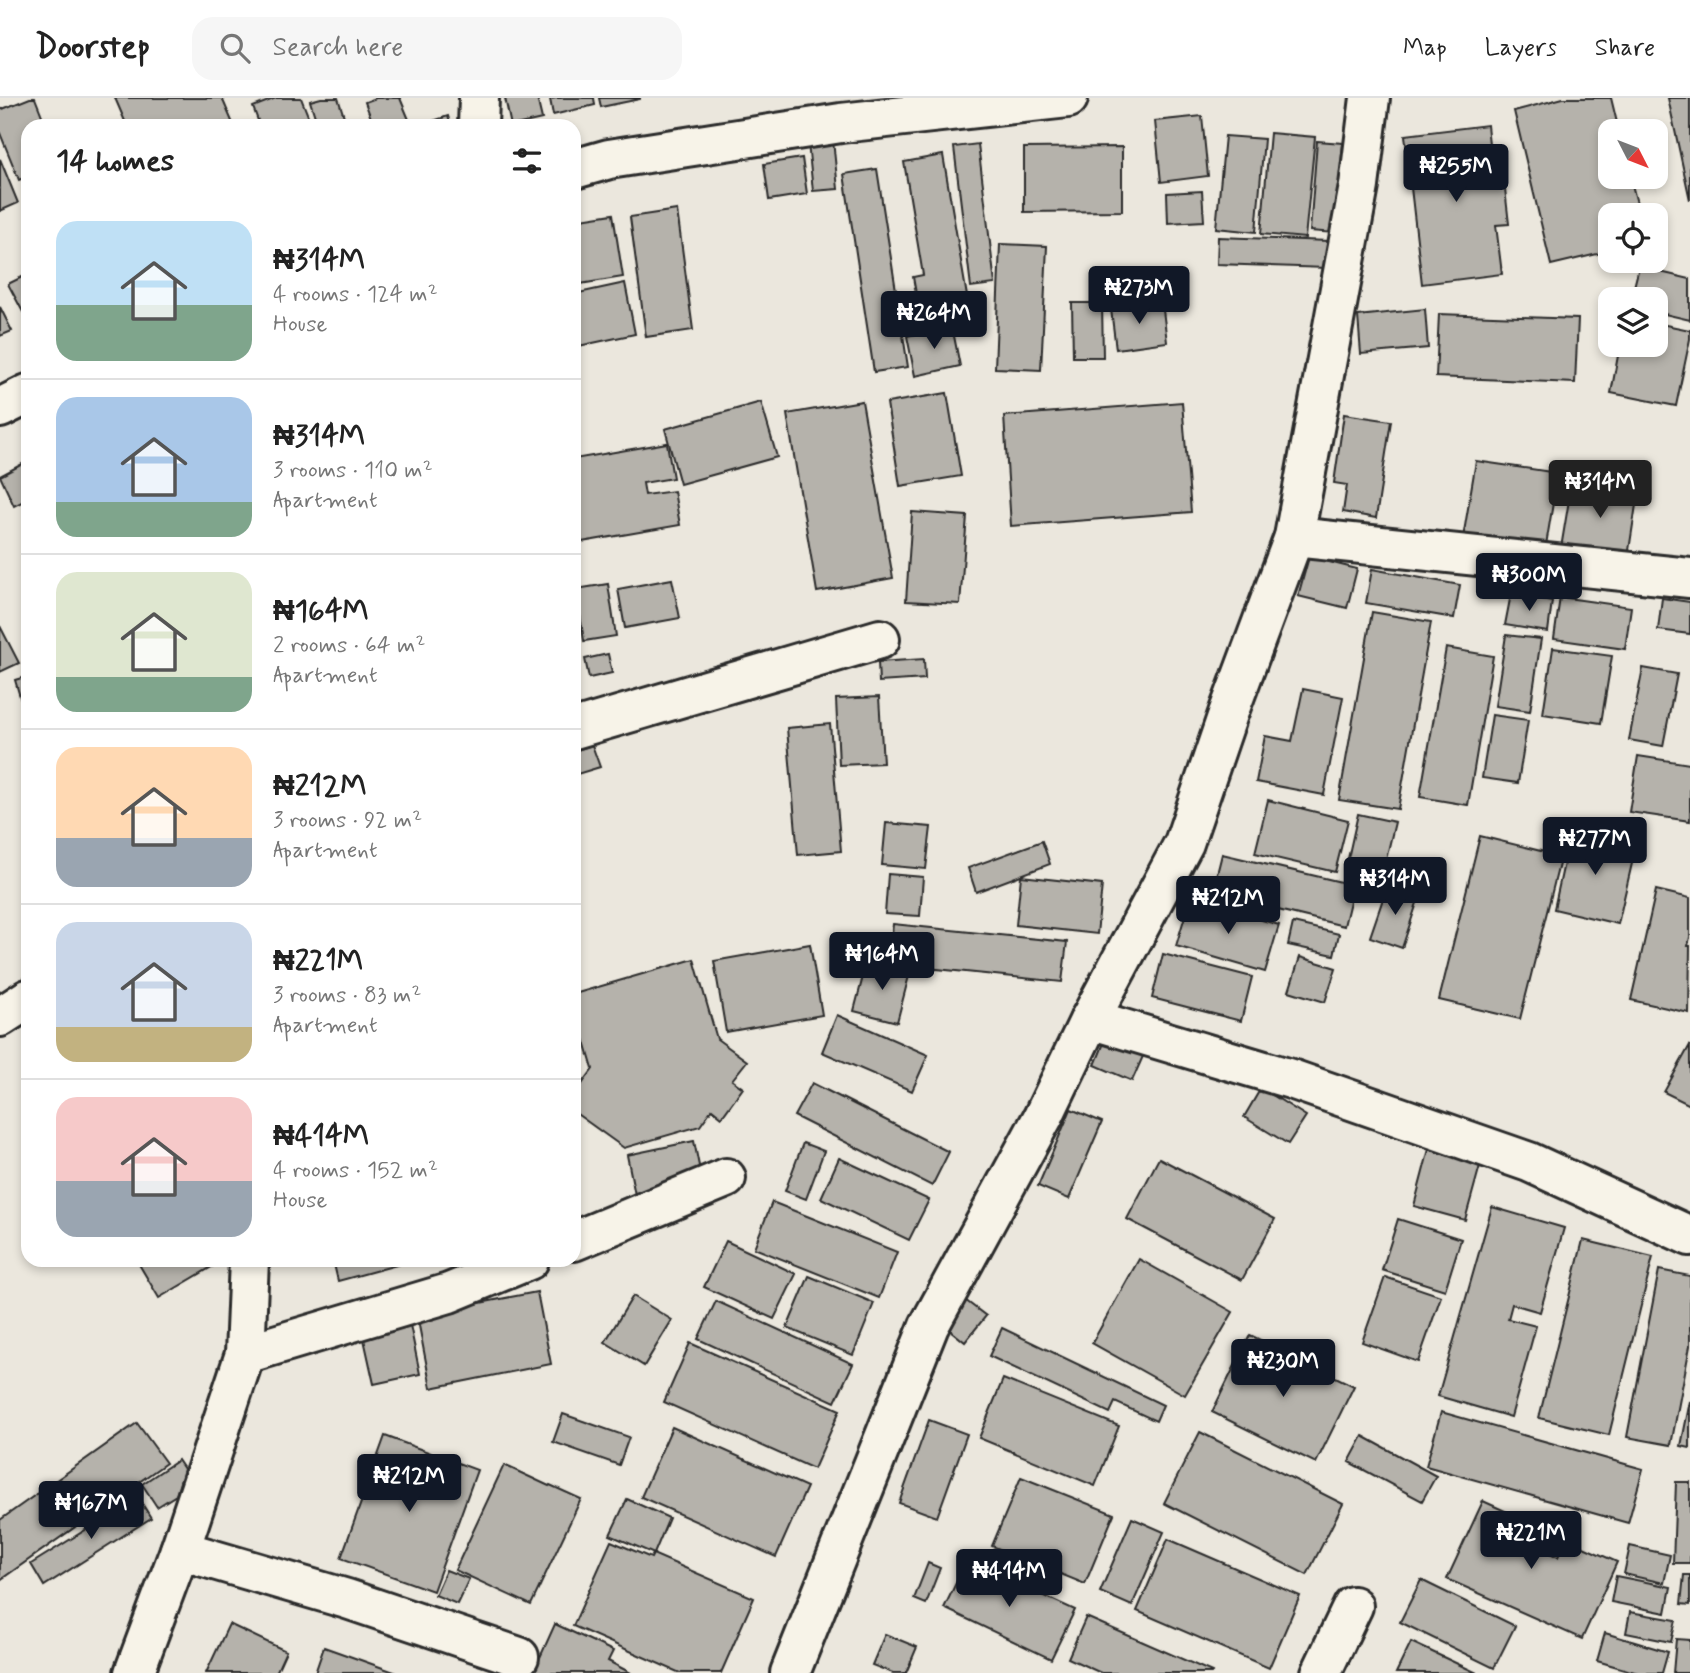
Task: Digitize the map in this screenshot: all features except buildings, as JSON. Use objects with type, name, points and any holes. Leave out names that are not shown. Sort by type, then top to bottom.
[{"type":"street","points":[[478,119],[479,98]]},
{"type":"street","points":[[581,167],[841,110],[1068,98]]},
{"type":"street","points":[[799,1670],[929,1326],[1043,1117],[1090,1019],[1184,843],[1228,714],[1294,537],[1359,186],[1370,98]]},
{"type":"street","points":[[0,408],[21,398]]},
{"type":"street","points":[[1294,537],[1690,578]]},
{"type":"street","points":[[581,727],[880,639]]},
{"type":"street","points":[[0,1017],[21,1004]]},
{"type":"street","points":[[1090,1019],[1291,1079],[1530,1162],[1690,1236]]},
{"type":"street","points":[[581,1238],[726,1178]]},
{"type":"street","points":[[134,1673],[180,1550],[245,1354],[249,1267]]},
{"type":"street","points":[[245,1354],[449,1293],[511,1267]]},
{"type":"street","points":[[180,1550],[347,1599],[519,1657]]},
{"type":"street","points":[[1321,1673],[1353,1606]]}]
